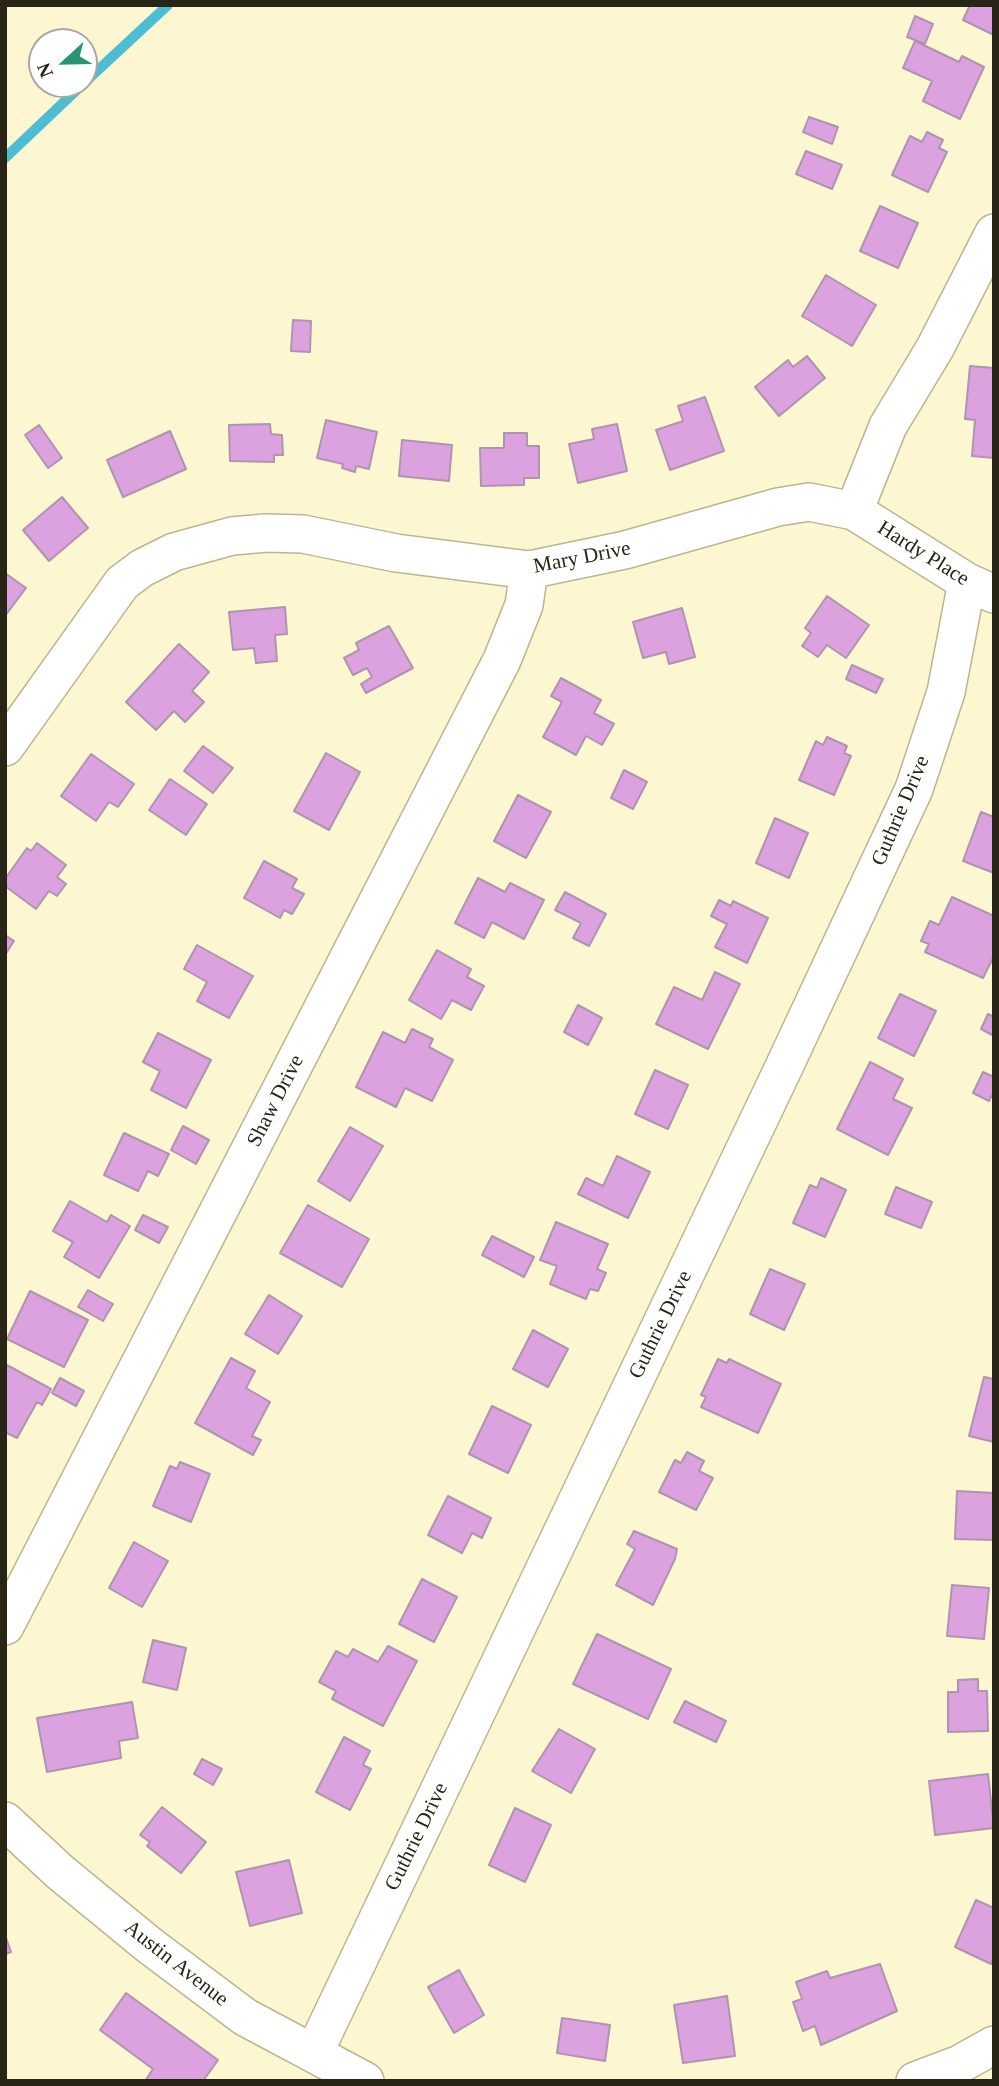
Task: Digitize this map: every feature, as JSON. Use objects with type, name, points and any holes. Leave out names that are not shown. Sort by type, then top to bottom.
[{"type":"street","points":[[854,511],[888,426],[935,348],[994,233]]},
{"type":"street","name":"Mary Drive","points":[[5,747],[122,583],[142,568],[174,552],[232,536],[303,534],[396,553],[529,570],[625,551],[778,507],[809,502],[854,511]]},
{"type":"street","name":"Hardy Place","points":[[854,511],[981,588]]},
{"type":"street","name":"Shaw Drive","points":[[5,1626],[502,660],[524,605],[529,570]]},
{"type":"street","name":"Guthrie Drive","points":[[314,2053],[914,789],[981,588]]},
{"type":"street","name":"Austin Avenue","points":[[5,1821],[149,1945],[245,2017],[365,2081]]},
{"type":"street","points":[[915,2081],[960,2064],[994,2045]]},
{"type":"building","points":[[970,5],[994,5],[994,35],[963,20]]},
{"type":"building","points":[[915,16],[933,24],[925,44],[907,37]]},
{"type":"building","points":[[915,41],[959,62],[962,56],[984,67],[960,119],[923,101],[932,81],[903,68]]},
{"type":"building","points":[[809,117],[838,127],[832,144],[803,132]]},
{"type":"building","points":[[927,132],[943,140],[939,148],[947,152],[928,192],[892,175],[910,136],[922,142]]},
{"type":"building","points":[[806,151],[842,165],[832,189],[796,174]]},
{"type":"building","points":[[880,206],[918,223],[898,268],[860,251]]},
{"type":"building","points":[[826,275],[876,305],[852,346],[802,316]]},
{"type":"building","points":[[293,320],[311,321],[310,352],[291,351]]},
{"type":"building","points":[[807,356],[825,378],[779,416],[755,387],[788,360],[793,367]]},
{"type":"building","points":[[970,366],[994,368],[994,458],[972,456],[975,420],[965,419]]},
{"type":"building","points":[[705,397],[724,451],[670,470],[656,430],[683,421],[678,406]]},
{"type":"building","points":[[326,420],[377,432],[369,469],[356,466],[355,472],[342,468],[343,464],[317,458]]},
{"type":"building","points":[[270,424],[271,434],[282,435],[283,455],[274,455],[274,462],[230,461],[229,425]]},
{"type":"building","points":[[617,424],[627,471],[578,483],[569,444],[594,439],[592,429]]},
{"type":"building","points":[[39,425],[62,458],[48,468],[25,435]]},
{"type":"building","points":[[170,431],[186,469],[123,497],[107,460]]},
{"type":"building","points":[[504,433],[527,433],[527,446],[539,446],[539,478],[524,478],[524,485],[481,486],[480,448],[504,448]]},
{"type":"building","points":[[402,440],[452,445],[449,481],[399,476]]},
{"type":"building","points":[[62,497],[88,528],[49,561],[23,530]]},
{"type":"building","points":[[5,573],[26,588],[5,616]]},
{"type":"building","points":[[827,596],[869,625],[846,658],[827,645],[818,657],[802,646],[811,633],[805,628]]},
{"type":"building","points":[[285,607],[287,634],[275,635],[277,661],[256,663],[254,648],[233,650],[229,612]]},
{"type":"building","points":[[682,608],[695,657],[669,664],[666,652],[643,658],[633,622]]},
{"type":"building","points":[[389,626],[413,668],[366,693],[361,684],[372,677],[367,668],[353,675],[344,658],[359,650],[356,643]]},
{"type":"building","points":[[179,644],[209,672],[192,691],[204,702],[185,722],[174,711],[156,730],[126,702]]},
{"type":"building","points":[[852,665],[883,679],[876,693],[846,679]]},
{"type":"building","points":[[561,678],[601,700],[594,713],[614,724],[602,745],[586,736],[576,755],[543,737],[562,702],[551,696]]},
{"type":"building","points":[[827,737],[847,746],[844,753],[851,756],[834,795],[799,780],[816,741],[823,745]]},
{"type":"building","points":[[203,746],[233,768],[213,793],[184,771]]},
{"type":"building","points":[[326,753],[360,772],[329,830],[294,811]]},
{"type":"building","points":[[91,754],[134,784],[118,807],[109,802],[96,821],[61,796]]},
{"type":"building","points":[[624,770],[647,782],[633,809],[611,798]]},
{"type":"building","points":[[170,779],[207,804],[186,835],[149,810]]},
{"type":"building","points":[[518,795],[551,812],[526,858],[494,841]]},
{"type":"building","points":[[981,812],[994,817],[994,873],[963,861]]},
{"type":"building","points":[[775,818],[808,833],[789,878],[756,863]]},
{"type":"building","points":[[37,843],[66,865],[57,877],[66,884],[57,896],[49,891],[36,909],[5,886],[5,879],[27,848],[31,851]]},
{"type":"building","points":[[264,861],[297,879],[292,888],[304,894],[292,914],[284,910],[280,918],[244,898]]},
{"type":"building","points":[[478,878],[505,892],[510,883],[544,900],[524,939],[492,922],[484,938],[455,923]]},
{"type":"building","points":[[565,892],[606,914],[589,946],[573,938],[581,923],[555,910]]},
{"type":"building","points":[[952,897],[994,916],[994,956],[983,978],[925,952],[929,944],[921,941],[930,921],[939,925]]},
{"type":"building","points":[[719,900],[731,906],[733,901],[768,918],[747,963],[715,947],[727,924],[711,916]]},
{"type":"building","points":[[5,935],[14,941],[5,955]]},
{"type":"building","points":[[197,945],[253,976],[229,1018],[197,1001],[207,982],[184,969]]},
{"type":"building","points":[[437,950],[471,969],[467,977],[484,986],[471,1010],[452,1000],[441,1019],[409,1000]]},
{"type":"building","points":[[715,972],[740,984],[708,1049],[656,1024],[674,987],[702,1000]]},
{"type":"building","points":[[900,994],[936,1011],[914,1056],[878,1038]]},
{"type":"building","points":[[578,1005],[602,1018],[588,1045],[564,1032]]},
{"type":"building","points":[[988,1014],[994,1017],[994,1036],[981,1029]]},
{"type":"building","points":[[412,1029],[433,1039],[429,1047],[453,1060],[432,1101],[405,1088],[396,1107],[356,1087],[383,1032],[405,1043]]},
{"type":"building","points":[[158,1033],[211,1060],[186,1108],[151,1090],[160,1071],[143,1062]]},
{"type":"building","points":[[870,1062],[903,1079],[893,1099],[912,1108],[888,1155],[837,1129]]},
{"type":"building","points":[[655,1070],[688,1085],[668,1129],[635,1114]]},
{"type":"building","points":[[983,1072],[994,1077],[994,1091],[989,1101],[973,1093]]},
{"type":"building","points":[[183,1126],[209,1140],[196,1164],[171,1150]]},
{"type":"building","points":[[350,1127],[383,1146],[350,1201],[318,1181]]},
{"type":"building","points":[[124,1133],[169,1154],[158,1176],[148,1171],[138,1191],[104,1175]]},
{"type":"building","points":[[617,1156],[650,1172],[628,1218],[578,1194],[586,1178],[603,1186]]},
{"type":"building","points":[[821,1178],[846,1190],[825,1237],[793,1223],[810,1185],[817,1188]]},
{"type":"building","points":[[896,1187],[932,1202],[921,1228],[885,1214]]},
{"type":"building","points":[[70,1201],[107,1222],[111,1215],[130,1226],[99,1278],[64,1257],[73,1242],[53,1231]]},
{"type":"building","points":[[308,1205],[369,1239],[342,1287],[280,1253]]},
{"type":"building","points":[[143,1215],[168,1227],[159,1243],[135,1230]]},
{"type":"building","points":[[556,1222],[608,1244],[597,1269],[606,1273],[598,1291],[590,1289],[586,1299],[550,1284],[557,1266],[540,1260]]},
{"type":"building","points":[[492,1236],[534,1257],[524,1277],[482,1255]]},
{"type":"building","points":[[770,1269],[805,1284],[784,1330],[750,1314]]},
{"type":"building","points":[[88,1290],[113,1304],[103,1321],[78,1307]]},
{"type":"building","points":[[30,1291],[88,1320],[64,1367],[7,1339]]},
{"type":"building","points":[[269,1295],[302,1316],[278,1354],[245,1334]]},
{"type":"building","points":[[533,1330],[568,1349],[548,1387],[513,1369]]},
{"type":"building","points":[[231,1358],[255,1371],[246,1388],[270,1402],[252,1436],[261,1440],[253,1455],[195,1423]]},
{"type":"building","points":[[718,1359],[727,1363],[729,1359],[781,1384],[758,1433],[701,1407],[706,1397],[701,1395]]},
{"type":"building","points":[[5,1364],[51,1389],[42,1405],[37,1402],[17,1438],[5,1432]]},
{"type":"building","points":[[984,1377],[994,1379],[994,1442],[969,1436]]},
{"type":"building","points":[[60,1378],[84,1391],[76,1406],[52,1393]]},
{"type":"building","points":[[492,1406],[531,1425],[508,1473],[469,1454]]},
{"type":"building","points":[[687,1452],[704,1461],[699,1471],[713,1478],[696,1510],[659,1492],[675,1460],[681,1463]]},
{"type":"building","points":[[180,1462],[210,1474],[191,1522],[153,1506],[170,1466],[177,1469]]},
{"type":"building","points":[[957,1491],[994,1493],[994,1540],[955,1539]]},
{"type":"building","points":[[448,1496],[491,1518],[482,1538],[472,1533],[462,1553],[428,1535]]},
{"type":"building","points":[[634,1531],[677,1549],[675,1559],[653,1605],[616,1585],[635,1549],[627,1544]]},
{"type":"building","points":[[134,1542],[168,1561],[142,1607],[109,1588]]},
{"type":"building","points":[[422,1579],[457,1597],[434,1642],[399,1624]]},
{"type":"building","points":[[952,1585],[989,1588],[984,1639],[947,1636]]},
{"type":"building","points":[[597,1634],[671,1669],[648,1719],[573,1684]]},
{"type":"building","points":[[153,1640],[186,1648],[177,1690],[143,1682]]},
{"type":"building","points":[[388,1646],[417,1661],[383,1726],[332,1699],[336,1691],[319,1682],[336,1651],[348,1657],[353,1649],[378,1662]]},
{"type":"building","points":[[978,1679],[978,1691],[987,1691],[988,1731],[948,1732],[948,1692],[958,1692],[958,1680]]},
{"type":"building","points":[[685,1701],[726,1721],[716,1742],[674,1722]]},
{"type":"building","points":[[132,1702],[138,1738],[119,1741],[121,1758],[47,1772],[37,1718]]},
{"type":"building","points":[[559,1729],[595,1749],[571,1793],[532,1771]]},
{"type":"building","points":[[344,1737],[370,1751],[363,1765],[371,1769],[350,1810],[316,1792]]},
{"type":"building","points":[[202,1759],[222,1769],[213,1785],[194,1774]]},
{"type":"building","points":[[988,1774],[994,1828],[935,1835],[929,1781]]},
{"type":"building","points":[[162,1807],[206,1842],[181,1873],[147,1846],[150,1842],[140,1835]]},
{"type":"building","points":[[515,1808],[551,1825],[525,1882],[489,1865]]},
{"type":"building","points":[[289,1860],[302,1913],[250,1926],[236,1872]]},
{"type":"building","points":[[976,1900],[994,1908],[994,1958],[991,1964],[955,1947]]},
{"type":"building","points":[[5,1935],[11,1952],[5,1954]]},
{"type":"building","points":[[880,1964],[897,2011],[821,2045],[815,2026],[803,2031],[793,2002],[802,1999],[796,1982],[827,1971],[830,1978]]},
{"type":"building","points":[[459,1970],[484,2015],[454,2033],[428,1987]]},
{"type":"building","points":[[126,1993],[218,2060],[203,2081],[145,2081],[153,2069],[100,2030]]},
{"type":"building","points":[[727,1996],[735,2056],[683,2063],[674,2005]]},
{"type":"building","points":[[562,2018],[610,2025],[605,2061],[557,2053]]},
{"type":"waterway","points":[[98,70],[168,5]]},
{"type":"waterway","points":[[5,158],[68,98]]}]
